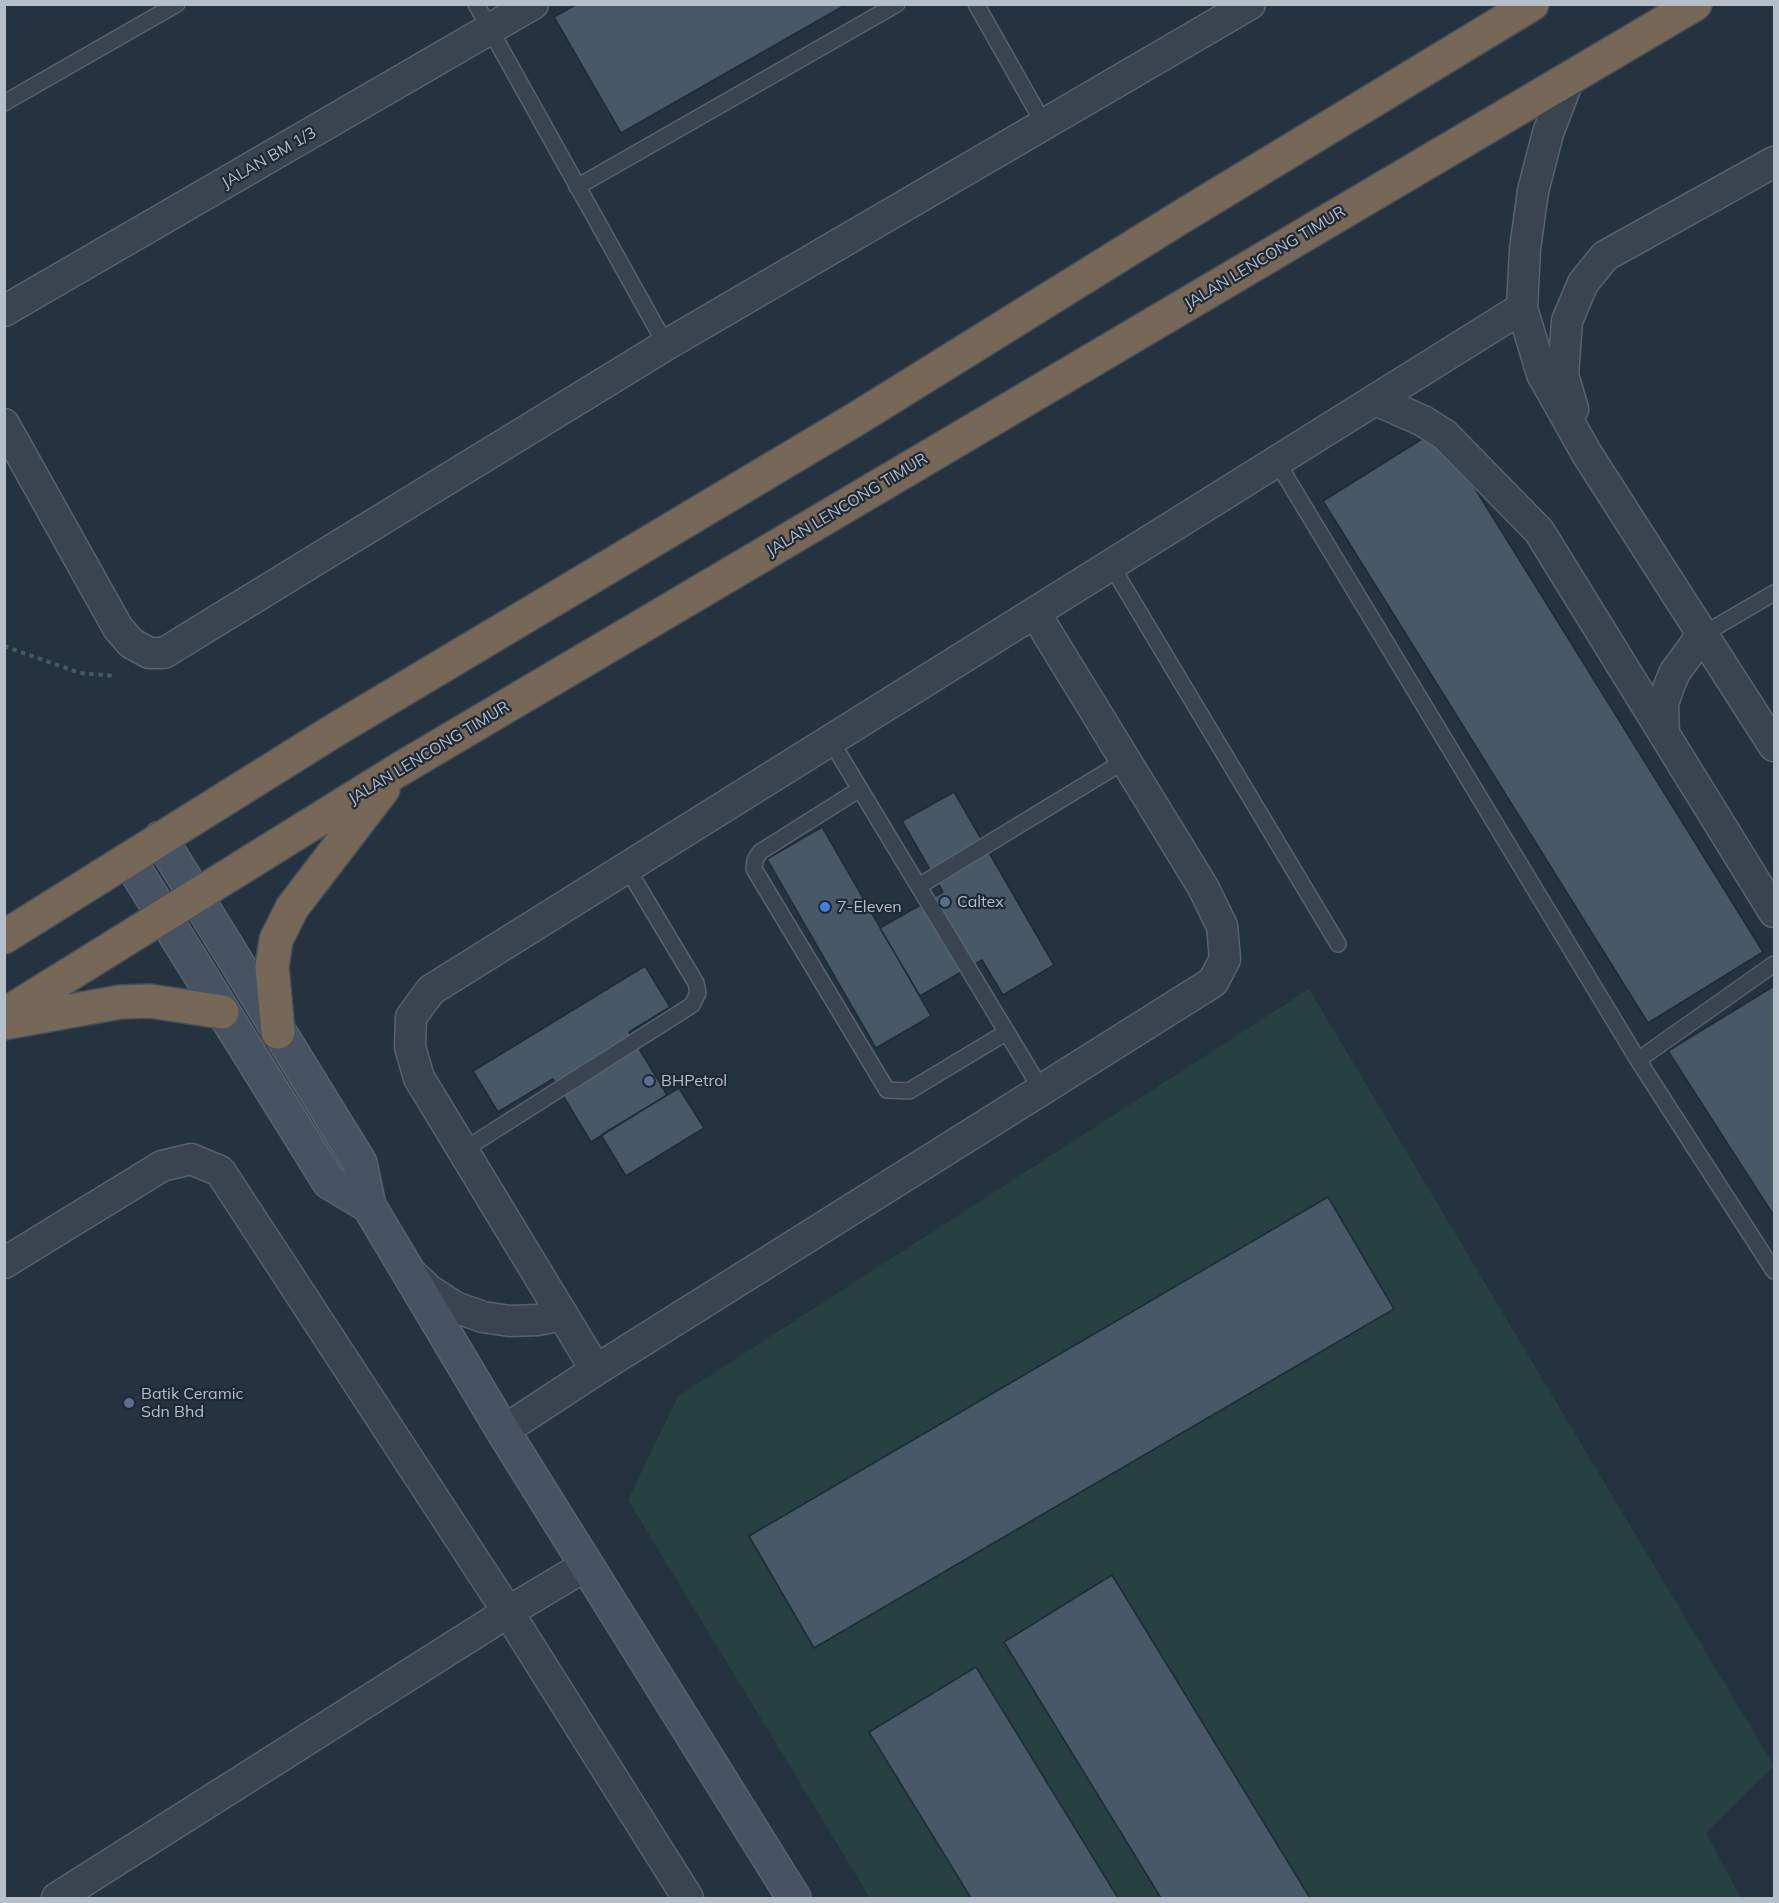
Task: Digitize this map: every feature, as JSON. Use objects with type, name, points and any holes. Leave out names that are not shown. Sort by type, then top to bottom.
[{"type":"highway","points":[[4,937],[355,718],[856,419],[1181,217],[1532,4]]},
{"type":"highway","name":"JALAN LENCONG TIMUR","points":[[4,1015],[400,769],[1695,4]]},
{"type":"highway","points":[[278,1032],[272,967],[276,939],[292,908],[316,873],[400,769]]},
{"type":"highway","points":[[4,1023],[120,1002],[150,1000],[222,1012]]},
{"type":"street","name":"JALAN BM 1/3","points":[[4,311],[483,17],[533,4]]},
{"type":"street","points":[[4,424],[118,628],[131,643],[149,653],[164,653],[666,345],[1250,4]]},
{"type":"street","points":[[1569,78],[1548,133],[1533,190],[1525,249],[1522,308],[1542,374],[1587,453],[1774,746]]},
{"type":"street","points":[[1587,453],[1563,375],[1567,321],[1583,283],[1605,256],[1774,162]]},
{"type":"street","points":[[596,1370],[419,1078],[410,1047],[411,1017],[431,990],[1522,308]]},
{"type":"street","points":[[1376,400],[1424,421],[1445,435],[1539,531],[1774,912]]},
{"type":"street","points":[[503,1431],[596,1370],[1213,982],[1225,959],[1222,926],[1203,887],[1035,613]]},
{"type":"street","points":[[1664,734],[1663,704],[1669,686],[1675,672],[1702,635]]},
{"type":"street","points":[[160,838],[360,1163],[369,1206],[406,1269],[585,1566],[794,1899]]},
{"type":"street","points":[[129,860],[329,1182],[369,1206]]},
{"type":"street","points":[[4,1263],[162,1166],[191,1159],[220,1171],[508,1611],[688,1899]]},
{"type":"street","points":[[406,1269],[429,1290],[455,1306],[483,1317],[510,1321],[537,1320],[563,1315]]},
{"type":"street","points":[[57,1899],[508,1611],[585,1566]]},
{"type":"lane","points":[[4,103],[177,4]]},
{"type":"lane","points":[[578,188],[897,4]]},
{"type":"lane","points":[[976,4],[1044,124]]},
{"type":"lane","points":[[483,17],[666,345]]},
{"type":"lane","points":[[1276,462],[1638,1060],[1774,1271]]},
{"type":"lane","points":[[1111,565],[1338,944]]},
{"type":"lane","points":[[1702,635],[1774,593]]},
{"type":"lane","points":[[831,741],[1041,1089]]},
{"type":"lane","points":[[919,886],[1126,760]]},
{"type":"lane","points":[[860,789],[760,852],[755,860],[754,869],[887,1090],[909,1091],[1007,1032]]},
{"type":"lane","points":[[462,1151],[692,1005],[698,993],[696,983],[627,868]]},
{"type":"lane","points":[[1638,1060],[1774,964]]},
{"type":"path","points":[[4,646],[80,673],[123,677]]},
{"type":"green space","points":[[1309,989],[1774,1766],[1706,1833],[1741,1898],[870,1898],[628,1500],[678,1396]]},
{"type":"building","points":[[577,4],[847,4],[621,133],[554,17]]},
{"type":"building","points":[[1438,429],[1763,952],[1648,1023],[1323,501]]},
{"type":"building","points":[[954,792],[1054,965],[1003,995],[982,960],[920,996],[880,928],[943,892],[902,821]]},
{"type":"building","points":[[822,827],[931,1016],[876,1048],[767,859]]},
{"type":"building","points":[[645,966],[670,1007],[629,1032],[667,1095],[591,1142],[553,1079],[498,1112],[473,1071]]},
{"type":"building","points":[[1774,986],[1774,1216],[1668,1051]]},
{"type":"building","points":[[679,1088],[704,1128],[626,1176],[601,1135]]},
{"type":"building","points":[[1328,1197],[1394,1309],[814,1648],[749,1536]]},
{"type":"building","points":[[1112,1575],[1310,1898],[1161,1898],[1004,1642]]},
{"type":"building","points":[[976,1667],[1118,1898],[971,1898],[869,1732]]},
{"type":"place","name":"Caltex","points":[[945,902]]},
{"type":"place","name":"7-Eleven","points":[[825,907]]},
{"type":"place","name":"BHPetrol","points":[[649,1081]]},
{"type":"place","name":"Batik Ceramic Sdn Bhd","points":[[129,1403]]}]
